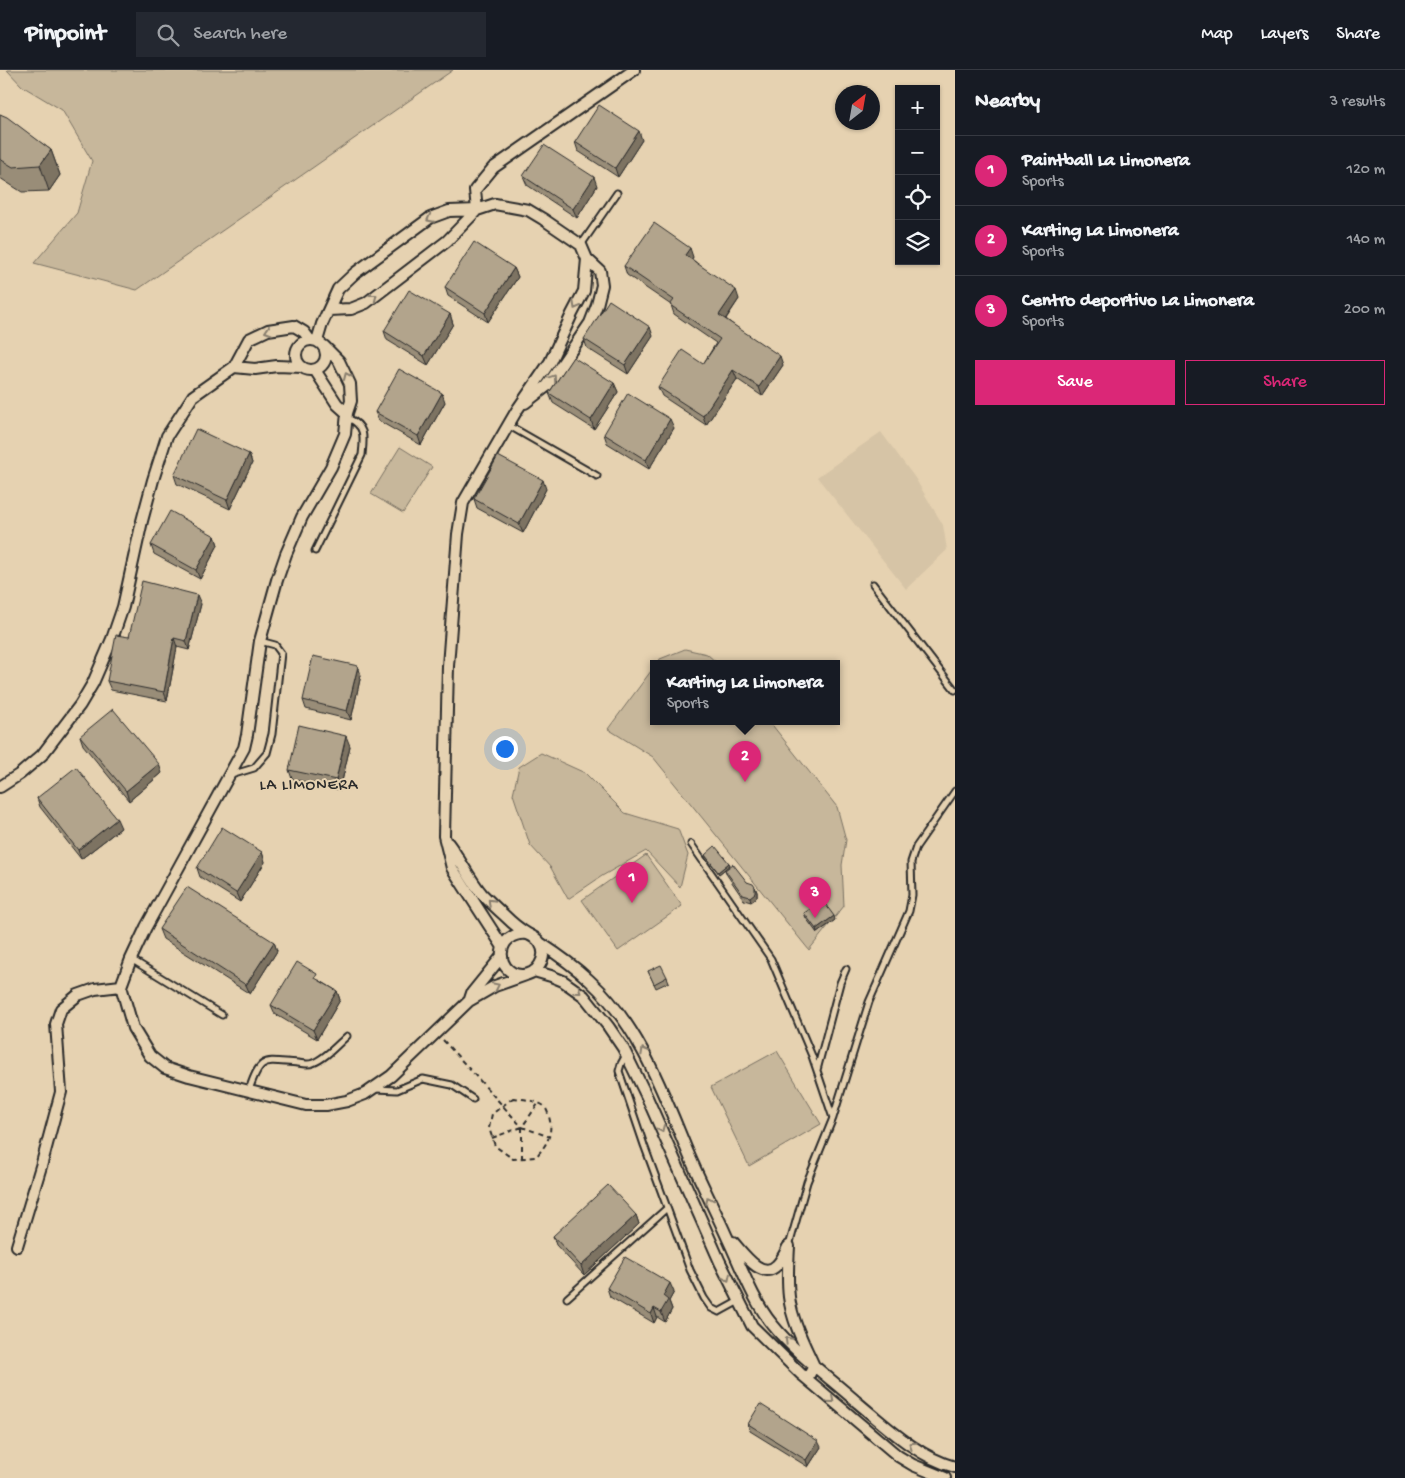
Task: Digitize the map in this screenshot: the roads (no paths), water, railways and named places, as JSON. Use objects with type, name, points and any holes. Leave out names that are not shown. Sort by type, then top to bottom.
[{"type":"street","points":[[329,310],[351,309],[366,303],[447,241],[477,210],[475,190],[493,168],[634,70]]},
{"type":"street","points":[[317,342],[338,289],[355,273],[430,218],[449,211],[477,210],[495,204],[528,210],[581,245],[587,259],[600,271],[602,285],[590,323],[547,386],[517,410]]},
{"type":"street","points":[[587,259],[584,291],[550,362],[517,410],[463,503],[459,520],[448,666],[444,836],[452,868],[502,951],[507,968],[519,975],[530,973],[551,976],[563,981],[584,996],[608,1026],[626,1055],[739,1302],[752,1326],[807,1379],[898,1456],[913,1465],[946,1478]]},
{"type":"street","points":[[0,787],[20,774],[42,755],[80,705],[94,683],[123,607],[142,521],[167,436],[193,396],[234,367],[249,339],[268,330],[294,326],[339,361],[348,376],[351,401],[345,434],[331,467],[302,517],[286,554],[260,641],[244,748],[146,927],[121,986],[133,1028],[150,1056],[165,1068],[189,1076],[306,1105],[326,1105],[347,1101],[373,1089],[391,1076],[469,1001],[495,986],[530,973],[542,962],[543,956],[540,943]]},
{"type":"street","points":[[302,368],[296,360],[296,351],[302,343],[317,342]]},
{"type":"street","points":[[234,367],[255,369],[277,366],[302,368],[310,371],[315,370],[320,368],[326,361],[327,356],[317,342]]},
{"type":"street","points":[[315,370],[337,404],[347,415]]},
{"type":"street","points":[[444,836],[482,894],[506,917],[528,934],[535,937],[540,943],[589,980],[609,1002],[640,1043],[750,1289],[771,1324],[814,1366],[887,1427],[929,1456],[944,1464],[955,1467]]},
{"type":"street","points":[[469,1001],[472,993],[502,951],[506,942],[515,934],[528,934]]},
{"type":"street","points":[[17,1246],[62,1092],[56,1024],[61,1009],[78,996],[94,989],[121,986]]},
{"type":"street","points":[[726,1235],[753,1263],[764,1270],[776,1266],[789,1246]]},
{"type":"street","points":[[789,1246],[789,1297],[793,1315],[814,1366]]},
{"type":"street","points":[[807,1379],[814,1366]]},
{"type":"lane","points":[[581,245],[617,193]]},
{"type":"lane","points":[[315,552],[362,455],[364,437],[355,421],[347,415]]},
{"type":"lane","points":[[508,425],[597,476]]},
{"type":"lane","points":[[873,584],[955,690]]},
{"type":"lane","points":[[230,776],[254,768],[267,753],[272,734],[281,653],[275,645],[260,641]]},
{"type":"lane","points":[[789,1246],[807,1182],[833,1118],[869,1002],[909,911],[912,895],[911,862],[916,847],[955,791]]},
{"type":"lane","points":[[691,844],[771,959],[817,1071],[833,1118]]},
{"type":"lane","points":[[131,959],[222,1015]]},
{"type":"lane","points":[[817,1071],[840,983],[846,969]]},
{"type":"lane","points":[[249,1090],[255,1071],[262,1063],[270,1061],[311,1064],[321,1059],[347,1036]]},
{"type":"lane","points":[[626,1055],[621,1064],[620,1071],[644,1145],[690,1270],[711,1308],[719,1312],[739,1302]]},
{"type":"lane","points":[[373,1089],[397,1090],[424,1079],[452,1085],[473,1099]]},
{"type":"lane","points":[[567,1298],[667,1208]]},
{"type":"place","name":"Karting La Limonera","points":[[745,782]]},
{"type":"place","name":"Paintball La Limonera","points":[[632,903]]},
{"type":"place","name":"Centro deportivo La Limonera","points":[[815,918]]},
{"type":"district","name":"LA LIMONERA","points":[[309,783]]}]
